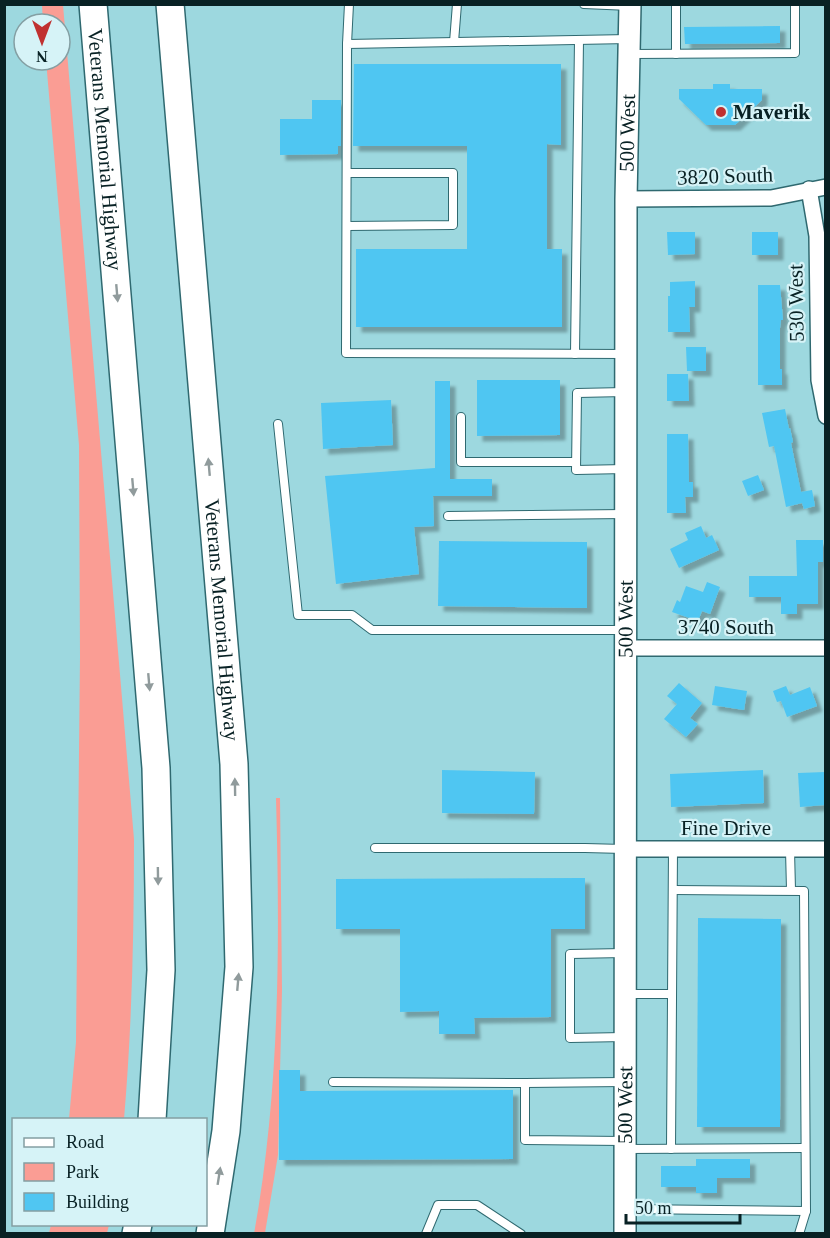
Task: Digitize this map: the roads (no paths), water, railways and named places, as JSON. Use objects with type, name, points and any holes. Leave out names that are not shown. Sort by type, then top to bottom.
[{"type":"highway","name":"Veterans Memorial Highway","points":[[93,4],[156,768],[160,970],[152,1118]]},
{"type":"highway","name":"Veterans Memorial Highway","points":[[170,4],[234,764],[239,967],[226,1131],[210,1233]]},
{"type":"main road","name":"500 West","points":[[625,1233],[626,199],[630,5]]},
{"type":"street","name":"3820 South","points":[[626,199],[771,198],[825,187]]},
{"type":"street","name":"530 West","points":[[809,189],[817,236],[819,380],[825,416]]},
{"type":"street","name":"3740 South","points":[[626,639],[825,648]]},
{"type":"street","name":"Fine Drive","points":[[626,849],[825,849]]},
{"type":"lane","points":[[349,4],[346,353],[627,354]]},
{"type":"lane","points":[[454,42],[457,4]]},
{"type":"lane","points":[[584,4],[630,5]]},
{"type":"lane","points":[[676,4],[676,54]]},
{"type":"lane","points":[[347,44],[579,40],[676,54],[795,53],[795,4]]},
{"type":"lane","points":[[574,354],[579,40]]},
{"type":"lane","points":[[347,173],[453,173],[453,225],[347,226]]},
{"type":"lane","points":[[626,392],[577,393],[576,470],[626,469]]},
{"type":"lane","points":[[461,417],[462,462],[576,462]]},
{"type":"lane","points":[[278,424],[298,615],[352,615],[372,630],[626,639]]},
{"type":"lane","points":[[448,516],[626,514]]},
{"type":"lane","points":[[375,848],[626,849]]},
{"type":"lane","points":[[671,1149],[673,849]]},
{"type":"lane","points":[[790,850],[791,890]]},
{"type":"lane","points":[[674,890],[804,891],[806,1211],[799,1233]]},
{"type":"lane","points":[[625,1037],[570,1038],[570,954],[626,953]]},
{"type":"lane","points":[[625,994],[671,994]]},
{"type":"lane","points":[[333,1082],[625,1082]]},
{"type":"lane","points":[[525,1083],[525,1140],[671,1149],[805,1148]]},
{"type":"lane","points":[[426,1233],[438,1204],[477,1205],[521,1233]]},
{"type":"lane","points":[[625,1209],[806,1211]]},
{"type":"place","name":"Maverik","points":[[721,112]]}]
